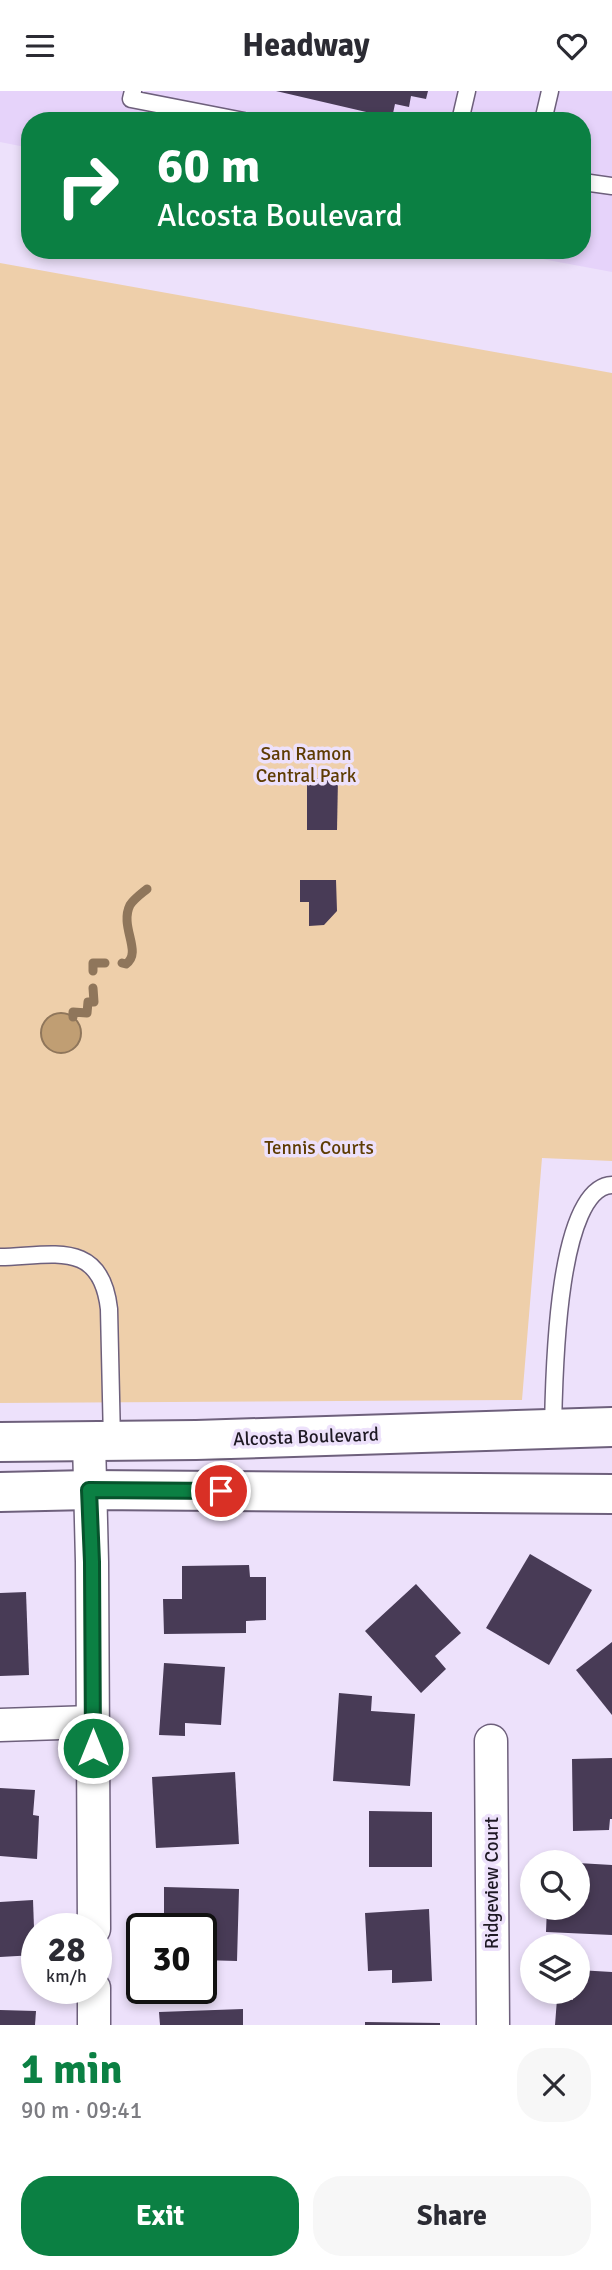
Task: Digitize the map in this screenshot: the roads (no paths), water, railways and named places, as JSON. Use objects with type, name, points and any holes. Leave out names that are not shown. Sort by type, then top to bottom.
[{"type":"main road","name":"Alcosta Boulevard","points":[[0,1442],[612,1427]]},
{"type":"main road","points":[[0,1492],[89,1490],[612,1494]]},
{"type":"street","points":[[94,1913],[92,1562],[89,1490],[101,1441]]},
{"type":"street","points":[[0,1725],[92,1722]]},
{"type":"street","name":"Ridgeview Court","points":[[491,1741],[493,2025]]},
{"type":"street","points":[[94,2004],[94,2025]]},
{"type":"lane","points":[[133,91],[131,99],[198,112]]},
{"type":"lane","points":[[462,112],[467,91]]},
{"type":"lane","points":[[545,112],[550,91]]},
{"type":"lane","points":[[591,183],[612,186]]},
{"type":"lane","points":[[553,1429],[558,1308],[574,1228],[591,1195],[606,1185],[612,1185]]},
{"type":"lane","points":[[0,1257],[68,1256],[85,1259],[98,1272],[107,1288],[109,1309],[101,1441]]},
{"type":"waterway","points":[[122,963],[126,964],[132,953],[127,913],[130,905],[147,889]]},
{"type":"waterway","points":[[93,971],[93,963],[105,963]]},
{"type":"waterway","points":[[73,1017],[73,1012],[87,1013],[88,1002],[94,1002],[93,988]]},
{"type":"park label","name":"San Ramon Central Park","points":[[306,765]]},
{"type":"park label","name":"Tennis Courts","points":[[319,1148]]}]
